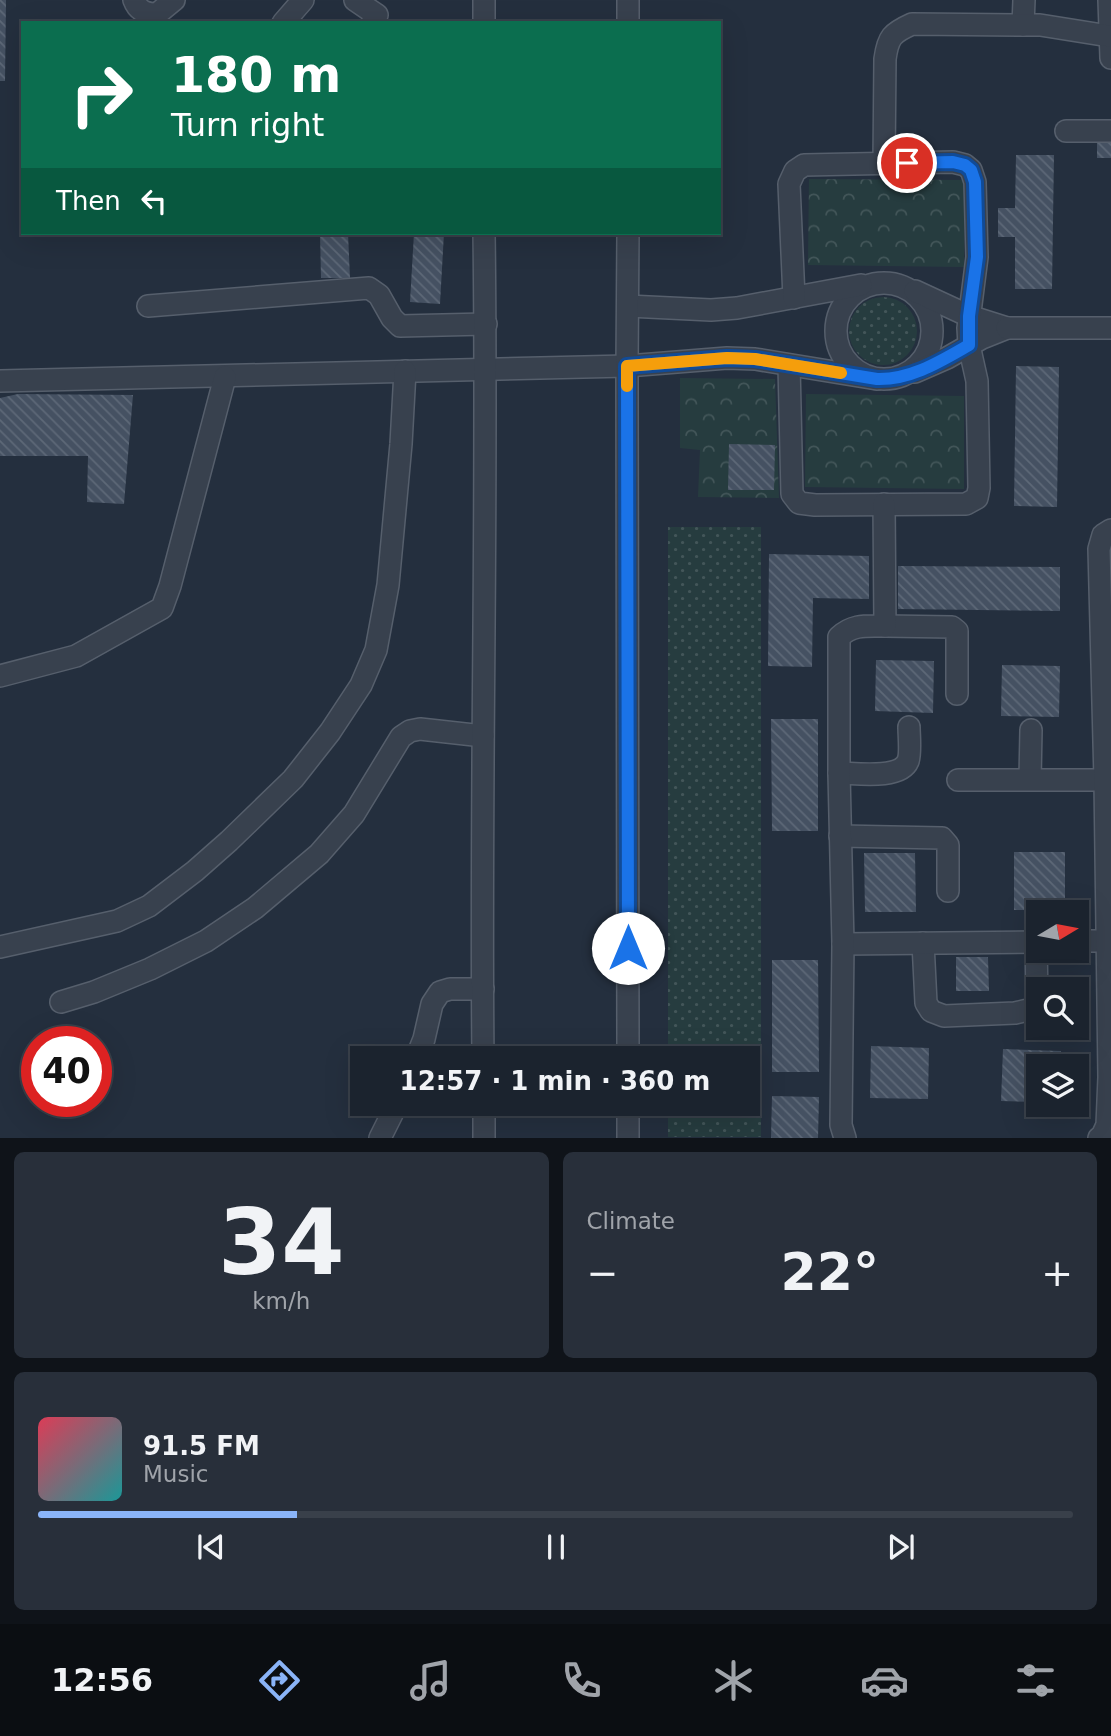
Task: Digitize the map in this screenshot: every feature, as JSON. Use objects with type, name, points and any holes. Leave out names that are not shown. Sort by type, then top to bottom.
[{"type":"street","points":[[134,0],[136,6],[146,14],[156,14],[174,0]]},
{"type":"street","points":[[285,21],[303,0]]},
{"type":"street","points":[[355,0],[378,13]]},
{"type":"street","points":[[484,0],[484,21]]},
{"type":"street","points":[[628,0],[628,21]]},
{"type":"street","points":[[1023,25],[1024,0]]},
{"type":"street","points":[[1108,0],[1111,58]]},
{"type":"street","points":[[884,163],[885,59],[888,42],[897,30],[912,24],[1023,25],[1109,36]]},
{"type":"street","points":[[1066,131],[1111,131]]},
{"type":"street","points":[[789,365],[792,494],[799,503],[966,504],[976,498],[979,488],[977,381],[969,345],[969,316],[977,257],[975,182],[971,170],[965,165],[953,162],[804,165],[794,172],[789,184],[794,298]]},
{"type":"street","points":[[483,1046],[486,369],[484,235]]},
{"type":"street","points":[[628,235],[628,1046]]},
{"type":"street","points":[[628,306],[711,310],[737,308],[885,282],[896,283],[969,316],[1007,328],[1111,328]]},
{"type":"street","points":[[874,283],[853,293],[846,301],[836,321],[835,333],[837,344],[848,363],[856,371],[877,379]]},
{"type":"street","points":[[148,306],[369,288],[379,295],[392,318],[400,326],[486,324]]},
{"type":"street","points":[[900,377],[910,372],[926,356],[932,334],[929,312],[916,294],[906,288]]},
{"type":"street","points":[[0,381],[627,366],[727,358],[755,359],[889,379],[923,369],[1007,328]]},
{"type":"street","points":[[0,947],[117,921],[149,906],[229,841],[293,779],[330,732],[361,685],[376,650],[388,585],[405,371]]},
{"type":"street","points":[[0,676],[76,656],[162,608],[225,376]]},
{"type":"street","points":[[884,504],[884,626]]},
{"type":"street","points":[[1098,1138],[1102,1136],[1107,1125],[1110,1077],[1099,549],[1103,535],[1111,530]]},
{"type":"street","points":[[845,1138],[841,1125],[843,944],[839,637],[847,629],[863,626],[952,627],[957,631],[957,694]]},
{"type":"street","points":[[839,773],[889,774],[901,769],[908,761],[909,727]]},
{"type":"street","points":[[61,1002],[94,992],[150,968],[206,940],[255,908],[328,845],[354,814],[401,737],[410,731],[419,729],[483,736]]},
{"type":"street","points":[[1030,779],[1031,730]]},
{"type":"street","points":[[958,780],[1105,779]]},
{"type":"street","points":[[840,836],[943,838],[948,845],[948,891]]},
{"type":"street","points":[[1089,941],[1106,941]]},
{"type":"street","points":[[843,944],[1026,942]]},
{"type":"street","points":[[923,943],[926,1003],[931,1012],[944,1016],[1015,1013],[1032,1009],[1037,1000],[1037,963]]},
{"type":"street","points":[[421,1046],[432,1004],[440,992],[450,989],[483,989]]},
{"type":"street","points":[[380,1138],[391,1116]]},
{"type":"street","points":[[484,1116],[484,1138]]},
{"type":"street","points":[[628,1116],[628,1138]]},
{"type":"green space","points":[[809,179],[965,180],[964,267],[808,265]]},
{"type":"green space","points":[[876,297],[890,297],[902,302],[912,312],[917,331],[912,350],[902,360],[890,365],[876,365],[864,360],[854,350],[849,338],[849,324],[854,312],[864,302]]},
{"type":"green space","points":[[680,378],[775,379],[779,498],[698,497],[700,450],[680,448]]},
{"type":"green space","points":[[806,394],[964,396],[964,489],[805,487]]},
{"type":"green space","points":[[668,527],[761,527],[761,1137],[668,1137],[668,1116],[760,1116],[760,1046],[668,1046]]},
{"type":"building","points":[[0,0],[6,0],[5,81],[0,81]]},
{"type":"building","points":[[1097,142],[1111,142],[1111,158],[1097,158]]},
{"type":"building","points":[[1016,155],[1054,155],[1052,289],[1015,289],[1015,237],[998,237],[998,208],[1015,208]]},
{"type":"building","points":[[320,235],[348,235],[350,278],[321,278]]},
{"type":"building","points":[[414,235],[444,235],[440,304],[410,302]]},
{"type":"building","points":[[1016,366],[1059,367],[1057,507],[1014,506]]},
{"type":"building","points":[[18,394],[133,395],[124,504],[87,502],[88,456],[0,456],[0,398]]},
{"type":"building","points":[[729,444],[775,445],[774,490],[728,490]]},
{"type":"building","points":[[769,554],[869,556],[869,599],[813,598],[812,667],[768,666]]},
{"type":"building","points":[[898,566],[1060,567],[1060,611],[898,609]]},
{"type":"building","points":[[876,660],[934,661],[933,713],[875,711]]},
{"type":"building","points":[[1002,665],[1060,666],[1059,717],[1001,716]]},
{"type":"building","points":[[771,719],[818,719],[818,831],[772,831]]},
{"type":"building","points":[[1014,852],[1065,852],[1065,900],[1026,900],[1026,910],[1014,910]]},
{"type":"building","points":[[864,853],[915,853],[916,912],[865,912]]},
{"type":"building","points":[[956,957],[988,957],[989,991],[956,991]]},
{"type":"building","points":[[772,960],[818,960],[819,1072],[772,1072]]},
{"type":"building","points":[[871,1046],[929,1048],[928,1099],[870,1098]]},
{"type":"building","points":[[1003,1049],[1061,1051],[1061,1054],[1026,1054],[1026,1102],[1001,1101]]},
{"type":"building","points":[[772,1096],[819,1097],[818,1138],[771,1138]]},
{"type":"slow traffic","points":[[627,386],[627,366],[727,358],[755,359],[841,373]]},
{"type":"route","points":[[628,948],[627,366],[727,358],[755,359],[889,379],[923,369],[969,345],[969,316],[977,257],[975,182],[971,170],[965,165],[953,162],[907,163]]}]
